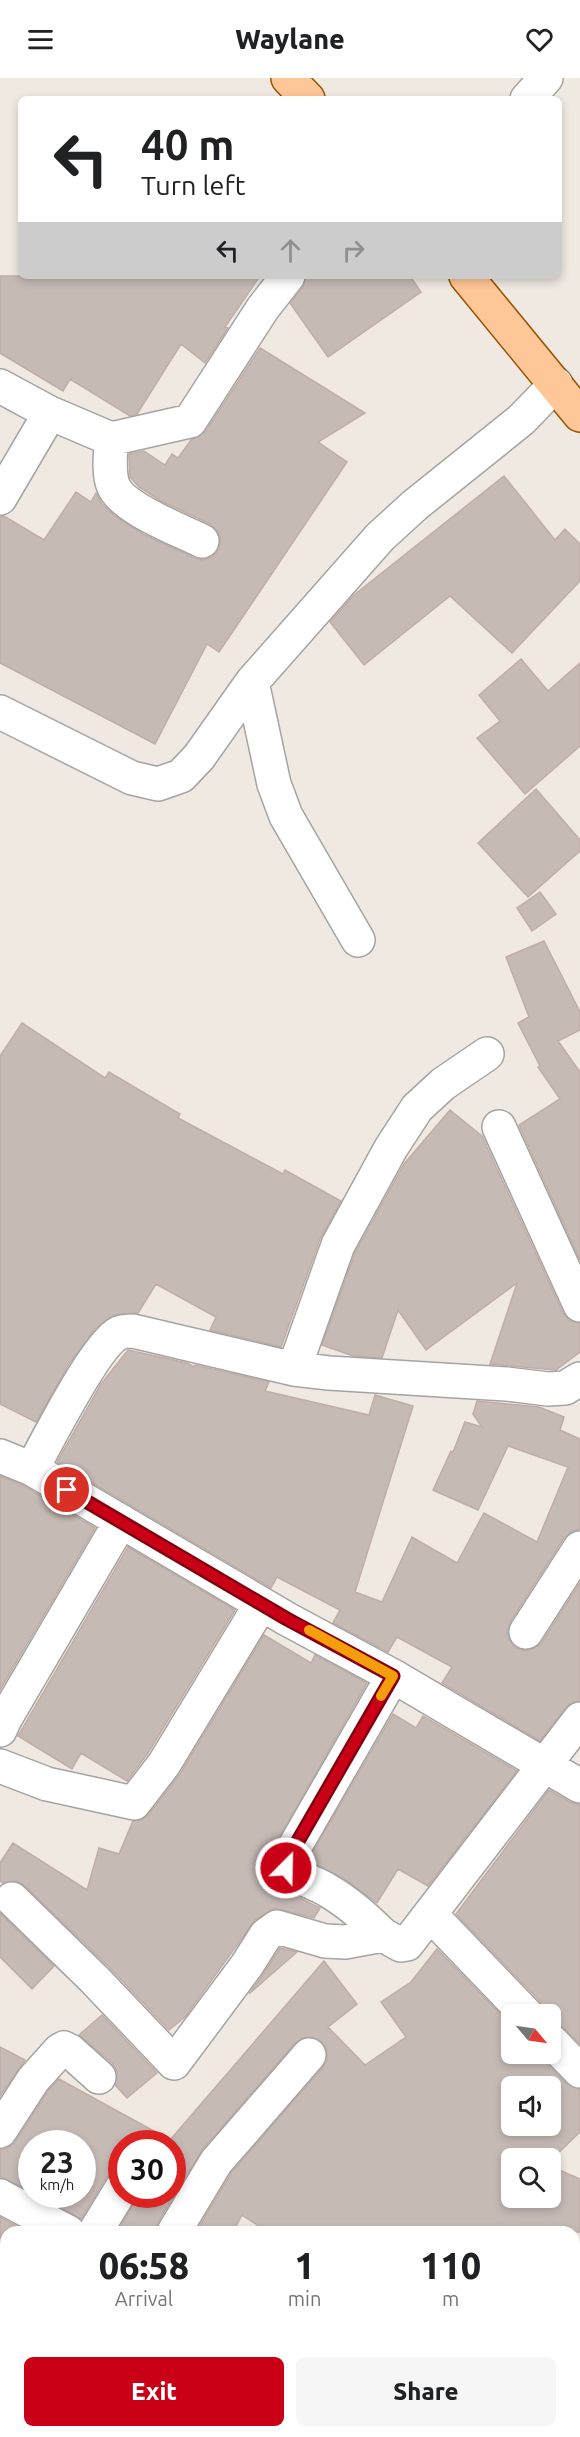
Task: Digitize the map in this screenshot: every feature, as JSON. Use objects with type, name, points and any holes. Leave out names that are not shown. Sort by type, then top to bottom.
[{"type":"main road","points":[[288,78],[305,96]]},
{"type":"main road","points":[[468,279],[580,415]]},
{"type":"street","points":[[530,96],[546,78]]},
{"type":"street","points":[[0,386],[50,413],[111,439],[190,421],[263,308],[286,279]]},
{"type":"street","points":[[0,712],[132,778],[158,784],[181,776],[199,757],[252,682],[380,537],[415,505],[521,420],[556,384]]},
{"type":"street","points":[[0,498],[50,413]]},
{"type":"street","points":[[111,439],[110,475],[113,487],[121,497],[142,512],[202,541]]},
{"type":"street","points":[[252,682],[274,784],[286,816],[358,940]]},
{"type":"street","points":[[294,1369],[338,1245],[391,1148],[417,1108],[443,1084],[487,1054]]},
{"type":"street","points":[[499,1127],[580,1305]]},
{"type":"street","points":[[32,1469],[88,1370],[111,1340],[119,1333],[133,1330],[294,1369],[329,1373],[506,1384],[548,1389],[565,1388],[580,1379]]},
{"type":"street","points":[[0,1456],[32,1469],[261,1604],[393,1676],[580,1786]]},
{"type":"street","points":[[0,1730],[4,1719],[121,1521]]},
{"type":"street","points":[[526,1632],[580,1548]]},
{"type":"street","points":[[0,1766],[47,1784],[134,1803],[164,1764],[261,1604]]},
{"type":"street","points":[[393,1676],[287,1860],[286,1868],[345,1902],[383,1935],[401,1945],[407,1944],[580,1719]]},
{"type":"street","points":[[12,1899],[94,1979],[174,2063],[266,1935],[277,1927],[325,1941],[345,1942],[383,1935]]},
{"type":"street","points":[[430,1914],[516,2004]]},
{"type":"street","points":[[0,2131],[33,2080],[64,2048],[99,2077]]},
{"type":"street","points":[[561,2051],[580,2071]]},
{"type":"street","points":[[178,2226],[216,2162],[309,2055]]},
{"type":"street","points":[[0,2196],[57,2226]]},
{"type":"street","points":[[98,2226],[109,2208]]},
{"type":"building","points":[[0,276],[18,276],[18,279],[258,279],[225,327],[228,328],[205,363],[181,344],[137,414],[130,416],[70,379],[63,391],[0,353]]},
{"type":"building","points":[[305,279],[412,279],[421,292],[328,357],[290,303],[303,287]]},
{"type":"building","points":[[260,348],[365,413],[318,442],[347,462],[219,652],[207,644],[155,744],[0,663],[0,517],[4,516],[44,540],[76,492],[91,502],[96,493],[102,504],[115,516],[143,534],[194,558],[203,560],[212,557],[219,549],[221,540],[217,530],[210,524],[161,501],[139,487],[130,477],[129,454],[144,451],[165,465],[172,454],[178,458],[191,440],[206,431]]},
{"type":"building","points":[[504,476],[555,540],[565,529],[580,544],[580,581],[512,653],[450,596],[364,665],[330,622],[354,595]]},
{"type":"building","points":[[521,659],[548,691],[580,663],[580,746],[525,794],[477,738],[500,721],[479,695]]},
{"type":"building","points":[[536,789],[580,840],[580,851],[528,897],[478,843]]},
{"type":"building","points":[[540,892],[556,914],[532,931],[517,908]]},
{"type":"building","points":[[544,941],[580,1012],[580,1030],[558,1041],[580,1072],[580,1260],[519,1125],[560,1099],[538,1067],[540,1066],[518,1023],[529,1017],[506,957]]},
{"type":"building","points":[[22,1023],[105,1078],[109,1072],[180,1114],[178,1118],[283,1174],[285,1170],[341,1201],[320,1239],[281,1347],[210,1330],[216,1317],[156,1284],[138,1313],[113,1315],[95,1329],[69,1364],[36,1422],[0,1404],[0,1056]]},
{"type":"building","points":[[450,1110],[482,1136],[563,1313],[570,1321],[580,1323],[580,1352],[556,1370],[490,1364],[517,1283],[426,1350],[398,1310],[382,1358],[353,1356],[322,1345],[355,1253],[404,1164]]},
{"type":"building","points":[[128,1350],[187,1363],[194,1367],[195,1365],[269,1382],[265,1391],[369,1415],[375,1395],[413,1406],[355,1592],[382,1602],[412,1537],[457,1563],[484,1513],[537,1542],[568,1467],[508,1446],[478,1510],[433,1490],[451,1451],[453,1452],[465,1422],[482,1427],[473,1414],[477,1401],[539,1407],[564,1417],[560,1430],[580,1439],[580,1529],[564,1538],[510,1622],[507,1632],[516,1648],[526,1651],[535,1648],[542,1642],[580,1583],[580,1701],[572,1702],[566,1707],[540,1741],[442,1683],[452,1667],[397,1637],[388,1652],[333,1623],[340,1610],[277,1577],[271,1588],[57,1462],[101,1384]]},
{"type":"building","points":[[0,1476],[24,1486],[95,1528],[0,1690]]},
{"type":"building","points":[[128,1547],[235,1610],[148,1753],[127,1781],[81,1753],[72,1769],[18,1736]]},
{"type":"building","points":[[264,1635],[311,1663],[315,1655],[367,1683],[268,1857],[268,1873],[274,1881],[286,1891],[320,1908],[314,1918],[274,1908],[255,1920],[185,2017],[169,2030],[108,1966],[25,1886],[16,1881],[3,1883],[0,1881],[0,1863],[13,1843],[87,1890],[99,1848],[119,1854],[133,1821],[141,1820],[149,1814],[180,1774]]},
{"type":"building","points":[[393,1714],[416,1728],[423,1716],[517,1771],[428,1886],[398,1869],[377,1903],[344,1879],[308,1860]]},
{"type":"building","points":[[549,1790],[580,1805],[580,2044],[561,2026],[561,2004],[541,2004],[456,1914]]},
{"type":"building","points":[[0,1913],[54,1966],[32,1989],[0,1957]]},
{"type":"building","points":[[280,1948],[297,1952],[249,1994],[263,1975]]},
{"type":"building","points":[[437,1949],[501,2015],[501,2064],[547,2064],[559,2076],[501,2076],[501,2136],[561,2136],[561,2078],[567,2084],[580,2089],[580,2132],[561,2150],[561,2148],[501,2148],[501,2208],[561,2208],[561,2171],[580,2179],[580,2226],[259,2226],[242,2215],[236,2226],[200,2226],[231,2173],[323,2067],[327,2058],[326,2048],[321,2041],[312,2037],[302,2038],[295,2043],[202,2150],[186,2176],[186,2130],[179,2130],[324,1961],[357,2004],[328,2027],[365,2065],[406,2037],[381,2002],[411,1982]]},
{"type":"building","points":[[102,2015],[157,2073],[127,2098],[115,2085],[117,2072],[112,2063],[79,2035]]},
{"type":"building","points":[[0,2047],[25,2060],[0,2096]]},
{"type":"building","points":[[59,2079],[152,2130],[108,2130],[108,2176],[96,2194],[96,2130],[23,2130],[48,2091]]},
{"type":"building","points":[[18,2137],[18,2185],[0,2177],[0,2150],[9,2147]]},
{"type":"building","points":[[62,2208],[88,2208],[81,2219]]},
{"type":"building","points":[[131,2208],[167,2208],[157,2226],[120,2226]]},
{"type":"building","points":[[0,2217],[16,2226],[0,2226]]},
{"type":"slow traffic","points":[[309,1630],[393,1676],[381,1696]]},
{"type":"route","points":[[67,1490],[287,1619],[393,1676],[287,1860],[286,1868]]}]
